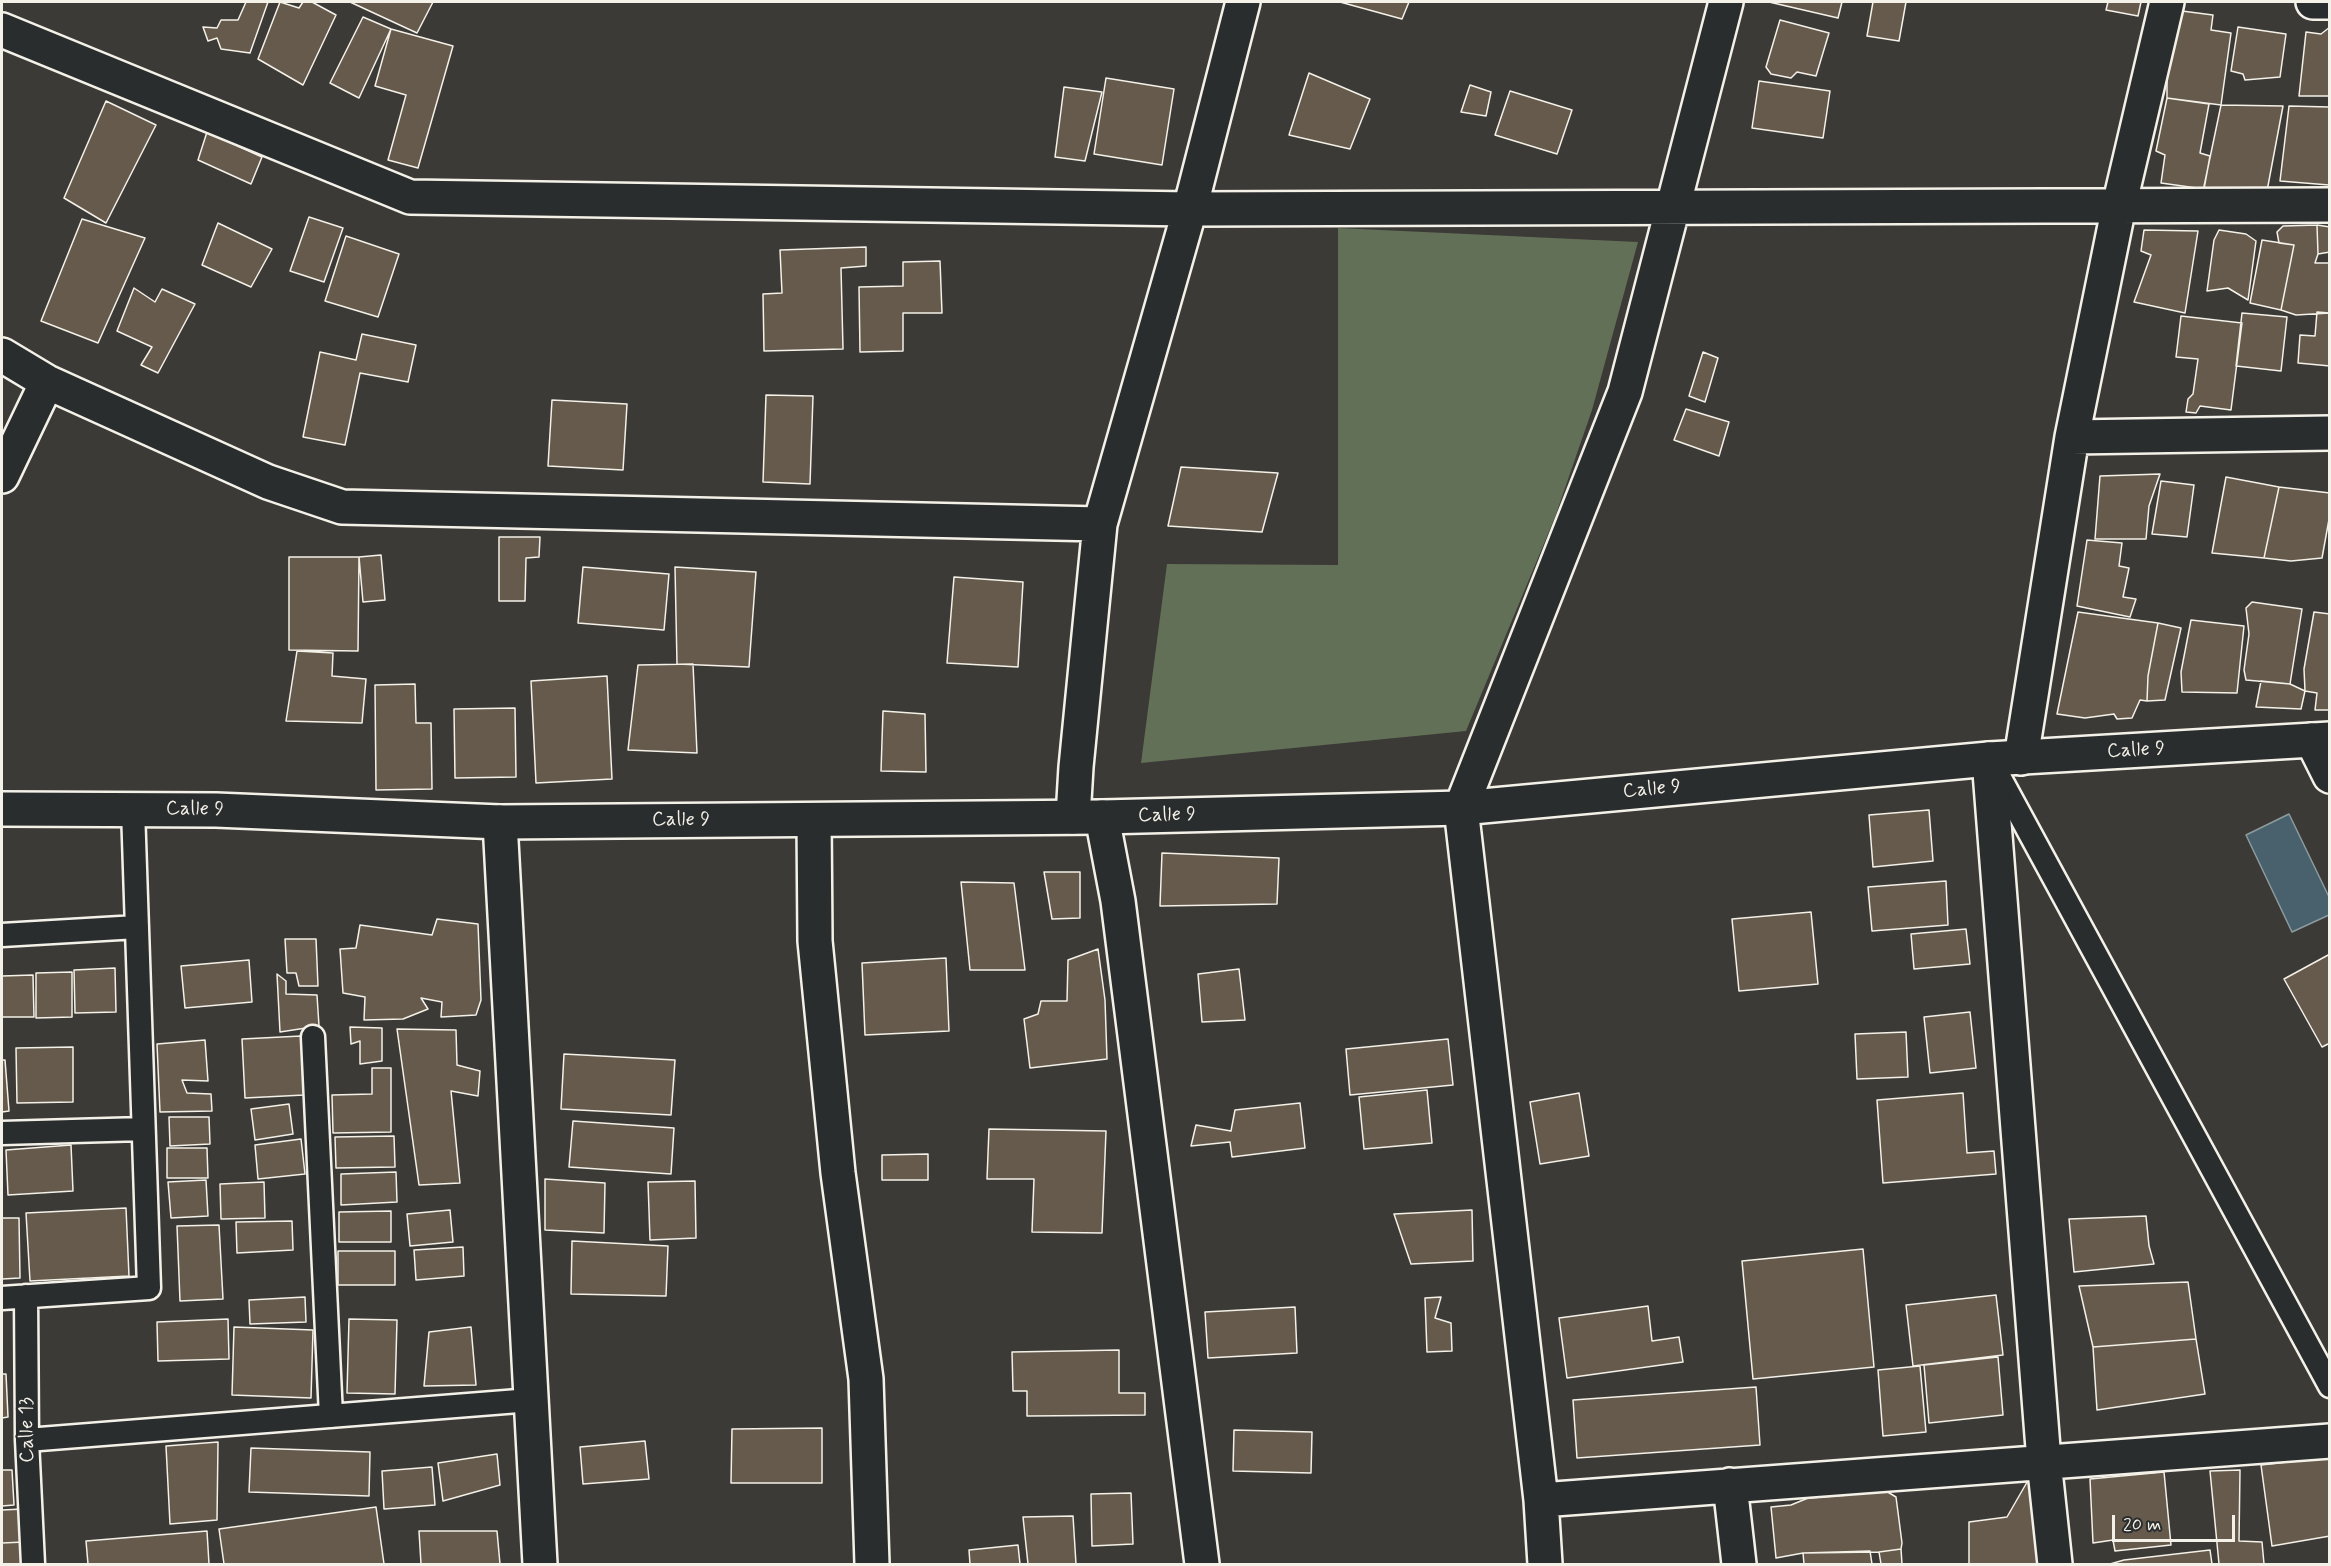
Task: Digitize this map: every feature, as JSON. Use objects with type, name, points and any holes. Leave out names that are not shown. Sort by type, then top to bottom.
[{"type":"street","points":[[1202,1564],[1118,901],[1088,817],[1077,755],[1100,524],[1190,209],[1242,2]]},
{"type":"street","points":[[1545,1564],[1541,1500],[1461,808],[1625,392],[1726,2]]},
{"type":"street","points":[[2055,1564],[2044,1461],[2005,758],[2120,206],[2167,2]]},
{"type":"street","points":[[2313,2],[2330,3]]},
{"type":"street","points":[[2,30],[410,197],[1190,209],[2330,206]]},
{"type":"street","points":[[2,355],[47,382],[268,482],[342,507],[1100,524]]},
{"type":"street","points":[[2,476],[47,382]]},
{"type":"street","points":[[2072,436],[2330,433]]},
{"type":"street","points":[[2321,740],[2330,776]]},
{"type":"street","name":"Calle 9","points":[[2,809],[216,810],[500,822],[1088,817],[1461,808],[2005,758],[2321,740]]},
{"type":"street","points":[[814,820],[815,941],[838,1173],[866,1379],[872,1564]]},
{"type":"street","points":[[500,822],[540,1564]]},
{"type":"street","points":[[1541,1500],[2330,1441]]},
{"type":"street","points":[[1730,1485],[1739,1564]]},
{"type":"lane","points":[[2005,758],[2330,1386]]},
{"type":"lane","points":[[2,1298],[148,1288],[133,809]]},
{"type":"lane","points":[[2,935],[137,927]]},
{"type":"lane","points":[[313,1037],[331,1416]]},
{"type":"lane","points":[[2,1133],[143,1129]]},
{"type":"lane","name":"Calle 13","points":[[26,1296],[27,1440],[33,1564]]},
{"type":"lane","points":[[27,1440],[531,1400]]},
{"type":"green space","points":[[1338,228],[1638,242],[1592,410],[1555,517],[1466,731],[1141,763],[1167,564],[1338,565]]},
{"type":"water","points":[[2289,814],[2330,899],[2329,915],[2292,932],[2246,835]]},
{"type":"building","points":[[246,2],[268,2],[250,53],[221,49],[217,38],[208,41],[203,27],[217,28],[221,20],[238,20]]},
{"type":"building","points":[[280,2],[299,8],[303,2],[312,2],[336,15],[303,85],[258,59]]},
{"type":"building","points":[[350,2],[433,2],[417,33]]},
{"type":"building","points":[[1340,2],[1409,2],[1402,19]]},
{"type":"building","points":[[1769,2],[1842,2],[1838,18]]},
{"type":"building","points":[[1873,2],[1906,2],[1899,41],[1867,36]]},
{"type":"building","points":[[2108,2],[2141,2],[2138,16],[2106,10]]},
{"type":"building","points":[[2182,11],[2213,15],[2211,30],[2231,33],[2221,105],[2167,98],[2167,27]]},
{"type":"building","points":[[363,17],[391,29],[359,98],[330,83]]},
{"type":"building","points":[[1780,20],[1829,33],[1816,76],[1797,72],[1791,78],[1771,74],[1766,67]]},
{"type":"building","points":[[2238,27],[2286,34],[2280,77],[2245,80],[2243,74],[2231,71]]},
{"type":"building","points":[[2330,27],[2330,96],[2299,96],[2306,32],[2321,34]]},
{"type":"building","points":[[391,29],[453,46],[418,168],[388,160],[406,95],[375,86]]},
{"type":"building","points":[[1309,73],[1370,99],[1350,149],[1289,135]]},
{"type":"building","points":[[1106,78],[1174,89],[1162,165],[1094,154]]},
{"type":"building","points":[[1759,81],[1830,91],[1823,138],[1752,128]]},
{"type":"building","points":[[1470,85],[1491,92],[1486,116],[1461,112]]},
{"type":"building","points":[[1064,87],[1102,92],[1085,161],[1055,157]]},
{"type":"building","points":[[1510,91],[1572,110],[1557,154],[1495,135]]},
{"type":"building","points":[[2167,98],[2209,104],[2200,153],[2210,156],[2204,189],[2161,183],[2165,155],[2156,151]]},
{"type":"building","points":[[106,101],[156,125],[106,223],[64,198]]},
{"type":"building","points":[[2221,105],[2283,106],[2267,191],[2202,196]]},
{"type":"building","points":[[2289,106],[2330,107],[2329,185],[2280,181]]},
{"type":"building","points":[[207,132],[262,157],[251,184],[198,160]]},
{"type":"building","points":[[309,217],[343,228],[324,282],[290,271]]},
{"type":"building","points":[[82,219],[145,238],[98,343],[41,321]]},
{"type":"building","points":[[218,223],[272,249],[251,287],[202,265]]},
{"type":"building","points":[[2317,225],[2330,227],[2330,252],[2318,254]]},
{"type":"building","points":[[2317,225],[2318,254],[2315,263],[2330,263],[2330,313],[2296,315],[2281,310],[2294,245],[2279,243],[2277,232],[2283,226]]},
{"type":"building","points":[[2144,230],[2198,231],[2185,313],[2134,302],[2151,255],[2141,251]]},
{"type":"building","points":[[2219,230],[2246,234],[2256,241],[2248,300],[2228,288],[2207,291],[2214,240]]},
{"type":"building","points":[[346,236],[399,254],[378,317],[325,301]]},
{"type":"building","points":[[2262,240],[2294,245],[2281,310],[2250,303]]},
{"type":"building","points":[[866,247],[866,266],[841,268],[843,349],[764,351],[763,294],[782,293],[780,250]]},
{"type":"building","points":[[940,261],[942,313],[903,313],[903,351],[860,352],[859,287],[903,286],[903,262]]},
{"type":"building","points":[[134,288],[155,302],[162,289],[195,304],[158,373],[141,365],[152,347],[117,331]]},
{"type":"building","points":[[2317,312],[2330,313],[2330,366],[2298,363],[2300,335],[2315,336]]},
{"type":"building","points":[[2242,313],[2287,317],[2281,371],[2236,366]]},
{"type":"building","points":[[2181,316],[2242,323],[2231,410],[2200,406],[2196,413],[2186,412],[2188,399],[2193,394],[2198,359],[2176,357]]},
{"type":"building","points":[[362,334],[416,345],[408,382],[360,373],[345,445],[303,437],[320,352],[356,360]]},
{"type":"building","points":[[1703,352],[1718,358],[1705,402],[1689,396]]},
{"type":"building","points":[[766,395],[813,396],[810,484],[763,482]]},
{"type":"building","points":[[552,400],[627,404],[623,470],[548,466]]},
{"type":"building","points":[[1686,409],[1729,422],[1719,456],[1674,440]]},
{"type":"building","points":[[1181,467],[1278,473],[1262,532],[1168,526]]},
{"type":"building","points":[[2160,474],[2149,506],[2146,539],[2095,539],[2100,476]]},
{"type":"building","points":[[2226,477],[2279,487],[2264,558],[2212,553]]},
{"type":"building","points":[[2161,481],[2194,485],[2187,537],[2152,534]]},
{"type":"building","points":[[2279,487],[2330,493],[2330,514],[2322,558],[2291,561],[2264,558]]},
{"type":"building","points":[[499,537],[540,537],[539,557],[526,558],[525,601],[499,601]]},
{"type":"building","points":[[2087,540],[2122,543],[2119,566],[2129,568],[2123,597],[2136,599],[2130,617],[2077,606]]},
{"type":"building","points":[[381,555],[385,600],[363,602],[359,557]]},
{"type":"building","points":[[289,557],[359,557],[358,651],[289,650]]},
{"type":"building","points":[[583,567],[669,574],[664,630],[578,623]]},
{"type":"building","points":[[675,567],[756,572],[749,667],[677,664]]},
{"type":"building","points":[[954,577],[1023,582],[1018,667],[947,663]]},
{"type":"building","points":[[2252,602],[2302,609],[2290,684],[2246,680],[2244,670],[2249,634],[2246,608]]},
{"type":"building","points":[[2078,612],[2158,623],[2148,676],[2147,701],[2140,700],[2132,718],[2117,719],[2114,714],[2085,718],[2057,714]]},
{"type":"building","points":[[2314,612],[2330,614],[2330,710],[2315,710],[2317,693],[2305,691],[2304,669]]},
{"type":"building","points":[[2191,620],[2244,626],[2237,693],[2182,692],[2181,672]]},
{"type":"building","points":[[2158,623],[2181,628],[2165,700],[2147,701],[2148,676]]},
{"type":"building","points":[[297,651],[333,653],[332,676],[366,679],[362,723],[286,721]]},
{"type":"building","points":[[693,664],[697,753],[628,750],[638,665]]},
{"type":"building","points":[[607,676],[612,779],[536,783],[531,681]]},
{"type":"building","points":[[2261,681],[2290,684],[2305,691],[2301,709],[2256,707]]},
{"type":"building","points":[[415,684],[416,723],[431,723],[432,789],[376,790],[375,685]]},
{"type":"building","points":[[515,708],[516,777],[455,778],[454,709]]},
{"type":"building","points":[[883,711],[925,714],[926,772],[881,771]]},
{"type":"building","points":[[1929,810],[1933,861],[1873,867],[1869,815]]},
{"type":"building","points":[[1162,853],[1279,858],[1277,904],[1160,906]]},
{"type":"building","points":[[1044,872],[1080,872],[1080,918],[1052,919]]},
{"type":"building","points":[[1946,881],[1948,925],[1872,931],[1868,887]]},
{"type":"building","points":[[961,882],[1014,883],[1025,970],[970,970]]},
{"type":"building","points":[[1811,912],[1818,984],[1739,991],[1732,919]]},
{"type":"building","points":[[437,919],[478,924],[481,1000],[476,1015],[441,1017],[442,1002],[421,998],[428,1009],[403,1019],[364,1020],[365,997],[343,993],[340,949],[356,948],[360,925],[432,935]]},
{"type":"building","points":[[1966,929],[1970,964],[1914,969],[1911,934]]},
{"type":"building","points":[[285,939],[316,939],[318,986],[299,986],[296,973],[287,973]]},
{"type":"building","points":[[1098,949],[1105,1000],[1107,1059],[1030,1068],[1024,1019],[1038,1014],[1041,1001],[1067,1001],[1068,960]]},
{"type":"building","points":[[2330,954],[2330,1043],[2322,1047],[2284,979]]},
{"type":"building","points":[[946,958],[949,1031],[865,1035],[862,963]]},
{"type":"building","points":[[249,960],[252,1002],[185,1008],[181,966]]},
{"type":"building","points":[[115,968],[116,1012],[75,1013],[74,970]]},
{"type":"building","points":[[1239,969],[1245,1020],[1202,1022],[1198,974]]},
{"type":"building","points":[[72,972],[72,1017],[36,1018],[36,973]]},
{"type":"building","points":[[277,974],[286,981],[286,994],[317,995],[319,1026],[280,1032]]},
{"type":"building","points":[[33,975],[34,1017],[2,1017],[2,976]]},
{"type":"building","points":[[1970,1012],[1976,1068],[1930,1073],[1924,1017]]},
{"type":"building","points":[[350,1027],[382,1028],[382,1061],[360,1064],[360,1041],[351,1044]]},
{"type":"building","points":[[397,1029],[456,1030],[457,1065],[480,1071],[478,1096],[451,1091],[460,1183],[419,1185]]},
{"type":"building","points":[[1906,1032],[1908,1077],[1857,1079],[1855,1034]]},
{"type":"building","points":[[301,1036],[304,1095],[245,1098],[242,1039]]},
{"type":"building","points":[[1448,1039],[1453,1085],[1350,1095],[1346,1049]]},
{"type":"building","points":[[205,1040],[208,1081],[182,1080],[187,1093],[211,1094],[212,1111],[160,1112],[157,1044]]},
{"type":"building","points":[[73,1047],[73,1102],[17,1103],[16,1048]]},
{"type":"building","points":[[564,1054],[675,1060],[671,1115],[561,1109]]},
{"type":"building","points":[[2,1060],[5,1060],[9,1111],[2,1112]]},
{"type":"building","points":[[372,1068],[391,1068],[391,1132],[333,1133],[332,1095],[372,1094]]},
{"type":"building","points":[[1427,1090],[1432,1143],[1364,1149],[1359,1097]]},
{"type":"building","points":[[1579,1093],[1589,1156],[1540,1164],[1530,1102]]},
{"type":"building","points":[[1963,1093],[1967,1153],[1994,1151],[1996,1174],[1883,1183],[1877,1100]]},
{"type":"building","points":[[1300,1103],[1305,1148],[1232,1157],[1230,1142],[1191,1146],[1196,1125],[1231,1131],[1235,1110]]},
{"type":"building","points":[[289,1104],[293,1134],[255,1140],[251,1109]]},
{"type":"building","points":[[169,1117],[209,1117],[210,1144],[170,1146]]},
{"type":"building","points":[[573,1121],[674,1128],[671,1174],[569,1167]]},
{"type":"building","points":[[989,1129],[1106,1131],[1102,1233],[1032,1232],[1034,1179],[987,1179]]},
{"type":"building","points":[[394,1136],[395,1167],[336,1168],[335,1137]]},
{"type":"building","points":[[301,1139],[305,1174],[258,1179],[255,1145]]},
{"type":"building","points":[[71,1145],[73,1191],[8,1195],[6,1150]]},
{"type":"building","points":[[167,1148],[207,1148],[208,1178],[167,1178]]},
{"type":"building","points":[[928,1154],[928,1180],[882,1180],[882,1155]]},
{"type":"building","points":[[396,1172],[397,1202],[341,1205],[341,1174]]},
{"type":"building","points":[[545,1179],[605,1183],[604,1233],[545,1230]]},
{"type":"building","points":[[206,1180],[208,1216],[171,1218],[168,1182]]},
{"type":"building","points":[[695,1181],[696,1238],[650,1240],[648,1182]]},
{"type":"building","points":[[264,1182],[265,1218],[221,1219],[220,1184]]},
{"type":"building","points":[[126,1208],[129,1276],[30,1281],[26,1213]]},
{"type":"building","points":[[450,1210],[453,1242],[410,1246],[407,1214]]},
{"type":"building","points":[[1472,1210],[1473,1261],[1411,1264],[1394,1214]]},
{"type":"building","points":[[391,1211],[391,1242],[339,1242],[339,1212]]},
{"type":"building","points":[[2146,1216],[2149,1246],[2154,1264],[2074,1272],[2069,1219]]},
{"type":"building","points":[[2,1218],[19,1218],[20,1278],[2,1279]]},
{"type":"building","points":[[292,1221],[293,1250],[237,1253],[236,1222]]},
{"type":"building","points":[[219,1225],[223,1299],[180,1301],[177,1226]]},
{"type":"building","points":[[572,1241],[668,1246],[666,1296],[571,1294]]},
{"type":"building","points":[[463,1247],[464,1276],[416,1280],[414,1250]]},
{"type":"building","points":[[1863,1249],[1874,1367],[1753,1379],[1742,1261]]},
{"type":"building","points":[[338,1251],[395,1251],[395,1285],[338,1285]]},
{"type":"building","points":[[2188,1282],[2196,1339],[2093,1347],[2079,1286]]},
{"type":"building","points":[[1996,1295],[2003,1355],[1913,1366],[1906,1305]]},
{"type":"building","points":[[305,1297],[306,1322],[250,1324],[249,1300]]},
{"type":"building","points":[[1441,1297],[1435,1318],[1451,1323],[1452,1351],[1427,1352],[1425,1298]]},
{"type":"building","points":[[1648,1306],[1652,1341],[1679,1337],[1683,1362],[1567,1378],[1559,1318]]},
{"type":"building","points":[[1295,1307],[1297,1353],[1208,1358],[1205,1312]]},
{"type":"building","points":[[228,1319],[229,1359],[158,1361],[157,1322]]},
{"type":"building","points":[[349,1319],[397,1320],[395,1394],[347,1393]]},
{"type":"building","points":[[234,1327],[313,1330],[311,1398],[232,1395]]},
{"type":"building","points":[[471,1327],[476,1385],[424,1386],[429,1332]]},
{"type":"building","points":[[2196,1339],[2205,1394],[2097,1410],[2093,1347]]},
{"type":"building","points":[[1119,1350],[1119,1393],[1145,1393],[1145,1415],[1027,1416],[1027,1391],[1013,1391],[1012,1352]]},
{"type":"building","points":[[1998,1357],[2003,1415],[1929,1423],[1924,1365]]},
{"type":"building","points":[[1920,1366],[1926,1432],[1883,1436],[1878,1370]]},
{"type":"building","points":[[2,1374],[6,1374],[8,1417],[2,1418]]},
{"type":"building","points":[[1756,1387],[1760,1445],[1577,1458],[1573,1400]]},
{"type":"building","points":[[822,1428],[822,1483],[731,1483],[732,1429]]},
{"type":"building","points":[[1234,1430],[1312,1432],[1311,1473],[1233,1471]]},
{"type":"building","points":[[645,1441],[649,1479],[583,1484],[580,1447]]},
{"type":"building","points":[[218,1442],[217,1520],[170,1524],[166,1446]]},
{"type":"building","points":[[251,1448],[370,1452],[369,1496],[249,1492]]},
{"type":"building","points":[[497,1454],[500,1485],[443,1501],[438,1463]]},
{"type":"building","points":[[2330,1457],[2330,1536],[2272,1546],[2261,1465]]},
{"type":"building","points":[[432,1467],[435,1505],[384,1509],[382,1471]]},
{"type":"building","points":[[2,1470],[12,1470],[14,1505],[2,1506]]},
{"type":"building","points":[[2240,1470],[2239,1541],[2262,1542],[2264,1564],[2219,1564],[2210,1471]]},
{"type":"building","points":[[2164,1472],[2171,1545],[2115,1551],[2113,1540],[2093,1543],[2090,1479]]},
{"type":"building","points":[[2030,1477],[2039,1564],[1969,1564],[1969,1522],[2007,1517]]},
{"type":"building","points":[[1876,1485],[1896,1497],[1901,1549],[1879,1552],[1803,1553],[1776,1558],[1771,1507],[1791,1505],[1808,1498],[1848,1495]]},
{"type":"building","points":[[1131,1493],[1133,1544],[1092,1546],[1091,1494]]},
{"type":"building","points":[[376,1507],[384,1564],[224,1564],[219,1529]]},
{"type":"building","points":[[23,1509],[24,1542],[2,1543],[2,1510]]},
{"type":"building","points":[[1073,1516],[1076,1564],[1028,1564],[1023,1517]]},
{"type":"building","points":[[207,1531],[209,1564],[88,1564],[86,1541]]},
{"type":"building","points":[[419,1531],[497,1531],[500,1564],[421,1564]]},
{"type":"building","points":[[24,1542],[25,1564],[2,1564],[2,1543]]},
{"type":"building","points":[[1018,1545],[1020,1564],[970,1564],[969,1550]]},
{"type":"building","points":[[1901,1549],[1902,1564],[1881,1564],[1879,1552]]},
{"type":"building","points":[[2210,1550],[2212,1564],[2110,1564],[2124,1560]]},
{"type":"building","points":[[1870,1551],[1872,1564],[1804,1564],[1803,1553]]}]
